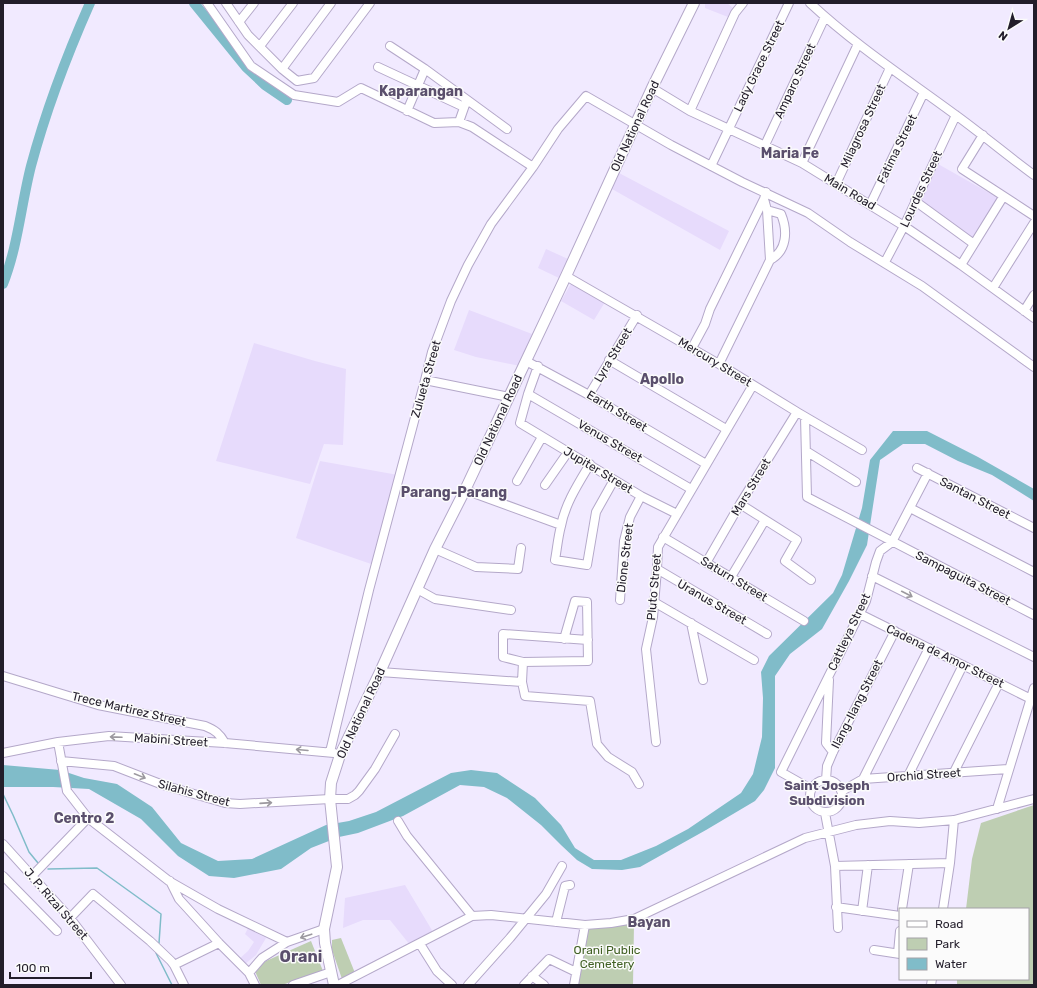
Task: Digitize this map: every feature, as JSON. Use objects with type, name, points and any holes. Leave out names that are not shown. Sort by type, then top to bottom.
[{"type":"main road","name":"Old National Road","points":[[334,985],[324,929],[337,867],[330,799],[331,783],[340,755],[380,672],[435,549],[465,490],[566,276],[652,88],[694,3]]},
{"type":"street","points":[[207,3],[251,66],[294,95],[338,102],[361,88],[434,123],[459,122],[472,127],[533,167]]},
{"type":"street","points":[[226,3],[248,35],[282,69],[297,81],[314,78],[370,3]]},
{"type":"street","points":[[240,22],[254,3]]},
{"type":"street","points":[[260,46],[293,3]]},
{"type":"street","points":[[282,69],[331,3]]},
{"type":"street","points":[[690,111],[735,14],[743,3]]},
{"type":"street","name":"Lady Grace Street","points":[[711,166],[789,3]]},
{"type":"street","points":[[810,3],[858,44],[983,135],[1034,175]]},
{"type":"street","name":"Amparo Street","points":[[765,145],[825,17]]},
{"type":"street","points":[[802,163],[858,44]]},
{"type":"street","points":[[390,46],[425,69],[465,103],[508,129]]},
{"type":"street","points":[[378,67],[418,85],[465,103]]},
{"type":"street","name":"Milagrosa Street","points":[[836,184],[890,68]]},
{"type":"street","points":[[407,111],[425,69]]},
{"type":"street","name":"Main Road","points":[[652,88],[690,111],[802,163],[904,226],[1034,318]]},
{"type":"street","name":"Fatima Street","points":[[870,205],[924,92]]},
{"type":"street","name":"Zulueta Street","points":[[330,752],[369,590],[432,352],[451,301],[468,265],[491,224],[533,167],[558,129],[586,96],[635,125]]},
{"type":"street","points":[[459,122],[465,103]]},
{"type":"street","name":"Lourdes Street","points":[[885,262],[904,226],[956,115]]},
{"type":"street","points":[[635,125],[765,196],[808,213],[850,242],[922,286],[1034,366]]},
{"type":"street","points":[[983,135],[962,170],[1034,216]]},
{"type":"street","points":[[720,364],[770,260],[765,196]]},
{"type":"street","points":[[692,348],[765,196]]},
{"type":"street","points":[[961,265],[1003,196]]},
{"type":"street","points":[[915,201],[974,244]]},
{"type":"street","points":[[767,210],[781,214],[784,221],[785,245],[777,256],[770,260]]},
{"type":"street","points":[[993,288],[1034,223]]},
{"type":"street","name":"Mercury Street","points":[[566,276],[720,364],[805,417],[862,450]]},
{"type":"street","points":[[1024,311],[1034,295]]},
{"type":"street","name":"Lyra Street","points":[[589,395],[637,316]]},
{"type":"street","points":[[609,360],[726,429]]},
{"type":"street","name":"Earth Street","points":[[526,361],[538,366],[589,395],[706,464]]},
{"type":"street","points":[[528,394],[538,366]]},
{"type":"street","points":[[425,380],[509,397]]},
{"type":"street","name":"Pluto Street","points":[[656,742],[646,649],[654,602],[658,547],[753,385]]},
{"type":"street","name":"Jupiter Street","points":[[528,394],[520,424],[590,464],[641,496],[677,514]]},
{"type":"street","name":"Venus Street","points":[[528,394],[691,489]]},
{"type":"street","name":"Mars Street","points":[[706,563],[740,504],[797,412]]},
{"type":"street","points":[[805,417],[806,451],[856,482]]},
{"type":"street","points":[[517,481],[542,437]]},
{"type":"street","name":"Sampaguita Street","points":[[806,451],[807,497],[1034,615]]},
{"type":"street","points":[[545,485],[568,452]]},
{"type":"street","points":[[590,464],[576,487],[561,525],[555,560],[587,565],[596,512],[614,480]]},
{"type":"street","name":"Santan Street","points":[[917,468],[1034,528]]},
{"type":"street","name":"Cattleya Street","points":[[811,789],[782,772],[866,601],[880,551],[892,542],[928,473]]},
{"type":"street","points":[[465,490],[561,525]]},
{"type":"street","name":"Dione Street","points":[[620,600],[624,541],[630,517],[641,496]]},
{"type":"street","points":[[740,504],[797,540],[785,561],[811,580]]},
{"type":"street","points":[[910,508],[1034,572]]},
{"type":"street","points":[[731,577],[765,520]]},
{"type":"street","name":"Saturn Street","points":[[663,537],[804,621]]},
{"type":"street","points":[[435,549],[476,567],[518,569],[521,548]]},
{"type":"street","name":"Uranus Street","points":[[657,569],[767,634]]},
{"type":"street","points":[[872,576],[1034,657]]},
{"type":"street","points":[[417,589],[435,599],[511,610]]},
{"type":"street","points":[[564,639],[575,601],[587,602],[588,640],[588,661],[522,662],[502,657],[502,634],[564,639],[588,640]]},
{"type":"street","points":[[654,602],[754,660]]},
{"type":"street","name":"Cadena de Amor Street","points":[[860,614],[1031,698]]},
{"type":"street","points":[[690,623],[703,680]]},
{"type":"street","name":"Ilang-Ilang Street","points":[[826,780],[827,766],[833,752],[895,631]]},
{"type":"street","points":[[863,779],[929,648]]},
{"type":"street","points":[[522,662],[522,682],[525,696],[590,701],[597,744],[608,756],[632,772],[639,784]]},
{"type":"street","points":[[908,776],[963,665]]},
{"type":"street","points":[[380,672],[522,682]]},
{"type":"street","points":[[830,675],[826,743],[833,752]]},
{"type":"street","name":"Trece Martirez Street","points":[[3,676],[98,705],[205,726],[214,730],[221,736],[225,743]]},
{"type":"street","points":[[953,774],[999,683]]},
{"type":"street","points":[[997,809],[1034,688]]},
{"type":"street","name":"Silahis Street","points":[[61,761],[114,766],[163,785],[225,803],[240,804],[348,799],[355,795],[375,769],[395,734]]},
{"type":"street","name":"Mabini Street","points":[[3,753],[58,742],[109,736],[225,743],[330,752],[340,755]]},
{"type":"street","points":[[58,742],[67,791],[88,818],[169,881],[218,909],[287,942]]},
{"type":"street","name":"Orchid Street","points":[[842,791],[863,779],[953,774],[1008,769]]},
{"type":"street","points":[[826,780],[836,784],[842,791],[842,800],[839,807],[832,812],[825,813],[815,809],[810,800],[811,789],[817,782],[826,780]]},
{"type":"street","points":[[338,985],[472,916],[491,915],[585,925],[634,919],[805,838],[863,824],[890,822],[919,823],[954,820],[1034,799]]},
{"type":"street","points":[[825,813],[834,866],[838,928]]},
{"type":"street","points":[[32,876],[88,818]]},
{"type":"street","points":[[943,908],[950,863],[954,820]]},
{"type":"street","points":[[398,821],[407,836],[472,916]]},
{"type":"street","name":"J. P. Rizal Street","points":[[3,844],[70,918],[121,985]]},
{"type":"street","points":[[834,866],[950,863]]},
{"type":"street","points":[[902,908],[909,864]]},
{"type":"street","points":[[862,910],[868,865]]},
{"type":"street","points":[[468,985],[546,894],[562,866]]},
{"type":"street","points":[[3,876],[57,931]]},
{"type":"street","points":[[169,881],[179,899],[249,973],[254,985]]},
{"type":"street","points":[[556,922],[565,886],[570,884]]},
{"type":"street","points":[[70,918],[93,894],[174,964],[184,985]]},
{"type":"street","points":[[836,907],[899,916]]},
{"type":"street","points":[[574,985],[585,925]]},
{"type":"street","points":[[249,973],[262,958],[287,942],[324,929]]},
{"type":"street","points":[[174,964],[219,943]]},
{"type":"street","points":[[420,944],[437,971],[452,985]]},
{"type":"street","points":[[874,950],[899,953]]},
{"type":"street","points":[[524,985],[549,960],[576,972]]},
{"type":"street","points":[[292,985],[331,972]]},
{"type":"street","points":[[532,976],[544,985]]},
{"type":"shaded area","points":[[705,3],[727,3],[733,8],[728,17],[705,8]]},
{"type":"shaded area","points":[[938,164],[1000,199],[974,242],[919,202]]},
{"type":"shaded area","points":[[619,173],[729,231],[720,250],[612,189]]},
{"type":"shaded area","points":[[546,249],[568,259],[559,278],[538,268]]},
{"type":"shaded area","points":[[572,282],[605,302],[594,320],[561,301]]},
{"type":"shaded area","points":[[469,310],[532,334],[520,366],[476,357],[454,350]]},
{"type":"shaded area","points":[[254,343],[346,369],[343,445],[324,444],[310,484],[216,461]]},
{"type":"shaded area","points":[[320,461],[398,475],[374,565],[296,538]]},
{"type":"shaded area","points":[[405,885],[433,932],[410,945],[390,920],[363,920],[343,928],[345,898]]},
{"type":"shaded area","points":[[248,928],[266,938],[256,955],[245,964],[238,960],[248,951],[254,942],[245,934]]},
{"type":"green space","points":[[1034,805],[1034,985],[957,985],[957,980],[1029,980],[1029,908],[966,908],[972,859],[981,823]]},
{"type":"green space","name":"Orani Public Cemetery","points":[[634,924],[633,985],[576,985],[586,929]]},
{"type":"green space","points":[[341,938],[355,973],[342,979],[332,950],[332,940]]},
{"type":"green space","points":[[311,941],[323,971],[282,985],[261,985],[254,969],[266,961]]},
{"type":"water","points":[[893,431],[927,431],[978,457],[1034,489],[1034,501],[992,475],[958,461],[925,444],[903,444],[880,460],[867,545],[822,629],[790,654],[775,676],[775,768],[764,790],[755,801],[640,867],[622,870],[592,869],[577,860],[541,825],[507,798],[484,787],[460,785],[403,816],[358,833],[339,837],[311,848],[281,869],[234,878],[209,876],[178,856],[141,819],[89,789],[3,787],[3,765],[60,770],[84,778],[117,784],[152,807],[181,843],[218,861],[252,859],[326,825],[349,821],[376,812],[451,773],[471,770],[497,773],[535,798],[561,825],[575,848],[594,860],[621,860],[656,846],[688,829],[741,793],[753,774],[762,737],[763,698],[761,672],[769,656],[833,593],[842,575],[862,508],[870,460]]},
{"type":"waterway","points":[[3,284],[16,240],[31,166],[43,124],[65,63],[90,3]]},
{"type":"waterway","points":[[194,3],[246,67],[265,85],[287,100]]},
{"type":"waterway","points":[[3,794],[29,852],[38,863]]},
{"type":"waterway","points":[[48,869],[97,868],[161,914],[159,943]]},
{"type":"waterway","points":[[156,953],[172,985]]},
{"type":"district","name":"Kaparangan","points":[[421,91]]},
{"type":"district","name":"Maria Fe","points":[[790,153]]},
{"type":"district","name":"Apollo","points":[[662,379]]},
{"type":"district","name":"Parang-Parang","points":[[454,492]]},
{"type":"district","name":"Saint Joseph Subdivision","points":[[827,792]]},
{"type":"district","name":"Centro 2","points":[[84,818]]},
{"type":"district","name":"Bayan","points":[[649,922]]},
{"type":"district","name":"Orani","points":[[301,956]]}]
